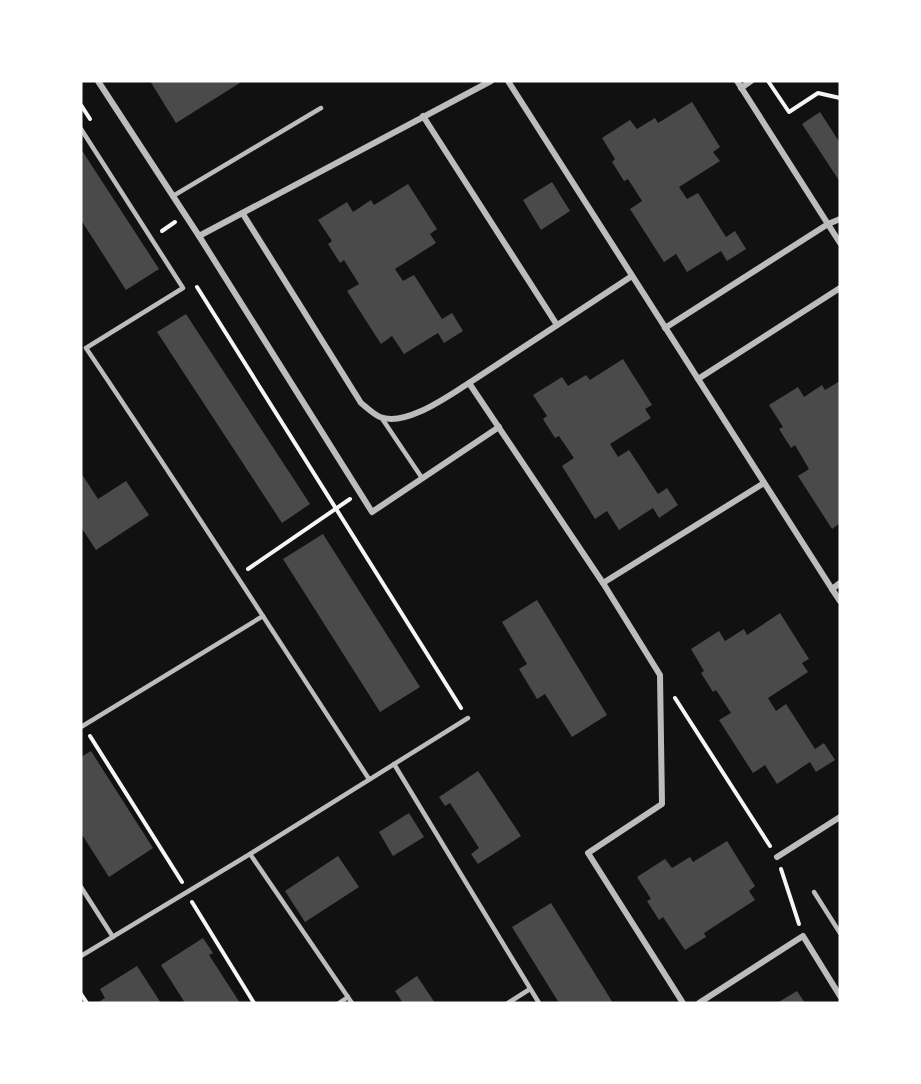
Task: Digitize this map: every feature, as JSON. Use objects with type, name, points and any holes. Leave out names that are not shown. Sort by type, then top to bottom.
[{"type":"street","points":[[98,81],[199,236],[372,512],[499,427]]},
{"type":"street","points":[[199,236],[491,81]]},
{"type":"street","points":[[508,81],[840,601]]},
{"type":"street","points":[[737,81],[840,243]]},
{"type":"street","points":[[741,88],[751,81]]},
{"type":"street","points":[[423,116],[557,325]]},
{"type":"street","points":[[243,214],[361,403],[381,417],[407,417],[429,407],[632,276]]},
{"type":"street","points":[[665,328],[828,224],[840,219]]},
{"type":"street","points":[[698,379],[840,288]]},
{"type":"street","points":[[469,382],[603,583],[660,675],[662,804],[588,853],[683,1003]]},
{"type":"street","points":[[603,583],[764,483]]},
{"type":"street","points":[[832,589],[840,584]]},
{"type":"street","points":[[777,857],[840,817]]},
{"type":"street","points":[[699,1003],[803,936],[840,996]]},
{"type":"lane","points":[[172,196],[321,108]]},
{"type":"lane","points":[[81,129],[183,288],[86,348],[206,526],[369,779]]},
{"type":"lane","points":[[381,417],[422,478]]},
{"type":"lane","points":[[82,726],[263,616]]},
{"type":"lane","points":[[81,956],[468,718]]},
{"type":"lane","points":[[394,764],[539,1003]]},
{"type":"lane","points":[[250,854],[352,1003]]},
{"type":"lane","points":[[81,887],[113,937]]},
{"type":"lane","points":[[814,892],[840,933]]},
{"type":"lane","points":[[508,1003],[531,989]]},
{"type":"lane","points":[[339,1003],[348,998]]},
{"type":"path","points":[[768,81],[789,112],[818,93],[840,98]]},
{"type":"path","points":[[81,105],[94,125]]},
{"type":"path","points":[[161,231],[167,241]]},
{"type":"path","points":[[192,280],[468,718]]},
{"type":"path","points":[[237,577],[360,493]]},
{"type":"path","points":[[660,675],[777,857],[803,936]]},
{"type":"path","points":[[82,726],[188,891],[195,908],[254,1003]]},
{"type":"path","points":[[81,994],[87,1003]]},
{"type":"building","points":[[150,81],[243,81],[176,123]]},
{"type":"building","points":[[692,102],[720,147],[713,152],[720,161],[679,187],[687,199],[698,193],[726,237],[735,231],[746,249],[727,261],[721,251],[687,272],[676,254],[664,262],[630,209],[642,201],[628,179],[624,181],[612,162],[615,159],[602,138],[630,120],[637,129],[655,118],[658,123]]},
{"type":"building","points":[[820,112],[840,143],[840,182],[802,124]]},
{"type":"building","points":[[81,149],[159,269],[126,290],[81,220]]},
{"type":"building","points":[[552,182],[570,211],[541,230],[523,200]]},
{"type":"building","points":[[408,184],[437,229],[430,234],[436,243],[395,269],[403,281],[414,275],[442,319],[452,313],[463,331],[444,343],[438,333],[404,354],[392,336],[381,344],[347,291],[359,284],[344,260],[340,263],[328,244],[332,241],[318,220],[347,202],[353,212],[371,200],[374,205]]},
{"type":"building","points":[[186,314],[310,504],[282,523],[157,332]]},
{"type":"building","points":[[623,359],[652,405],[645,409],[651,418],[610,444],[618,457],[629,450],[658,494],[667,488],[678,505],[659,518],[653,508],[619,530],[607,511],[595,519],[562,466],[574,458],[559,436],[555,438],[543,419],[547,416],[533,395],[562,377],[568,386],[586,375],[590,380]]},
{"type":"building","points":[[840,381],[840,523],[832,529],[798,476],[809,469],[795,445],[791,448],[779,429],[783,427],[769,405],[798,387],[804,397],[822,385],[825,390]]},
{"type":"building","points":[[81,473],[98,499],[126,481],[149,515],[96,550],[81,527]]},
{"type":"building","points":[[323,534],[420,687],[380,712],[283,559]]},
{"type":"building","points":[[537,600],[607,715],[572,737],[545,694],[537,699],[519,669],[527,664],[502,622]]},
{"type":"building","points":[[780,613],[809,659],[802,663],[808,672],[768,698],[776,711],[786,704],[815,749],[824,743],[835,760],[816,772],[810,762],[777,784],[765,765],[753,773],[719,720],[731,713],[701,673],[704,671],[691,649],[719,631],[725,641],[744,629],[747,635]]},
{"type":"building","points":[[91,751],[153,848],[109,877],[81,833],[81,757]]},
{"type":"building","points":[[478,771],[521,836],[478,864],[471,854],[479,848],[450,803],[445,806],[439,797]]},
{"type":"building","points":[[409,813],[424,837],[393,856],[379,832]]},
{"type":"building","points":[[727,841],[755,886],[749,891],[755,900],[704,933],[706,937],[685,950],[663,917],[659,920],[647,901],[651,899],[637,877],[665,859],[672,868],[690,857],[693,862]]},
{"type":"building","points":[[338,856],[359,887],[305,922],[285,891]]},
{"type":"building","points":[[551,903],[613,1003],[559,1003],[512,927]]},
{"type":"building","points":[[203,938],[213,953],[209,955],[240,1003],[185,1003],[161,965]]},
{"type":"building","points":[[137,966],[161,1003],[97,1003],[105,998],[100,989]]},
{"type":"building","points":[[417,976],[435,1003],[403,1003],[395,991]]},
{"type":"building","points":[[797,991],[805,1003],[777,1003]]}]
